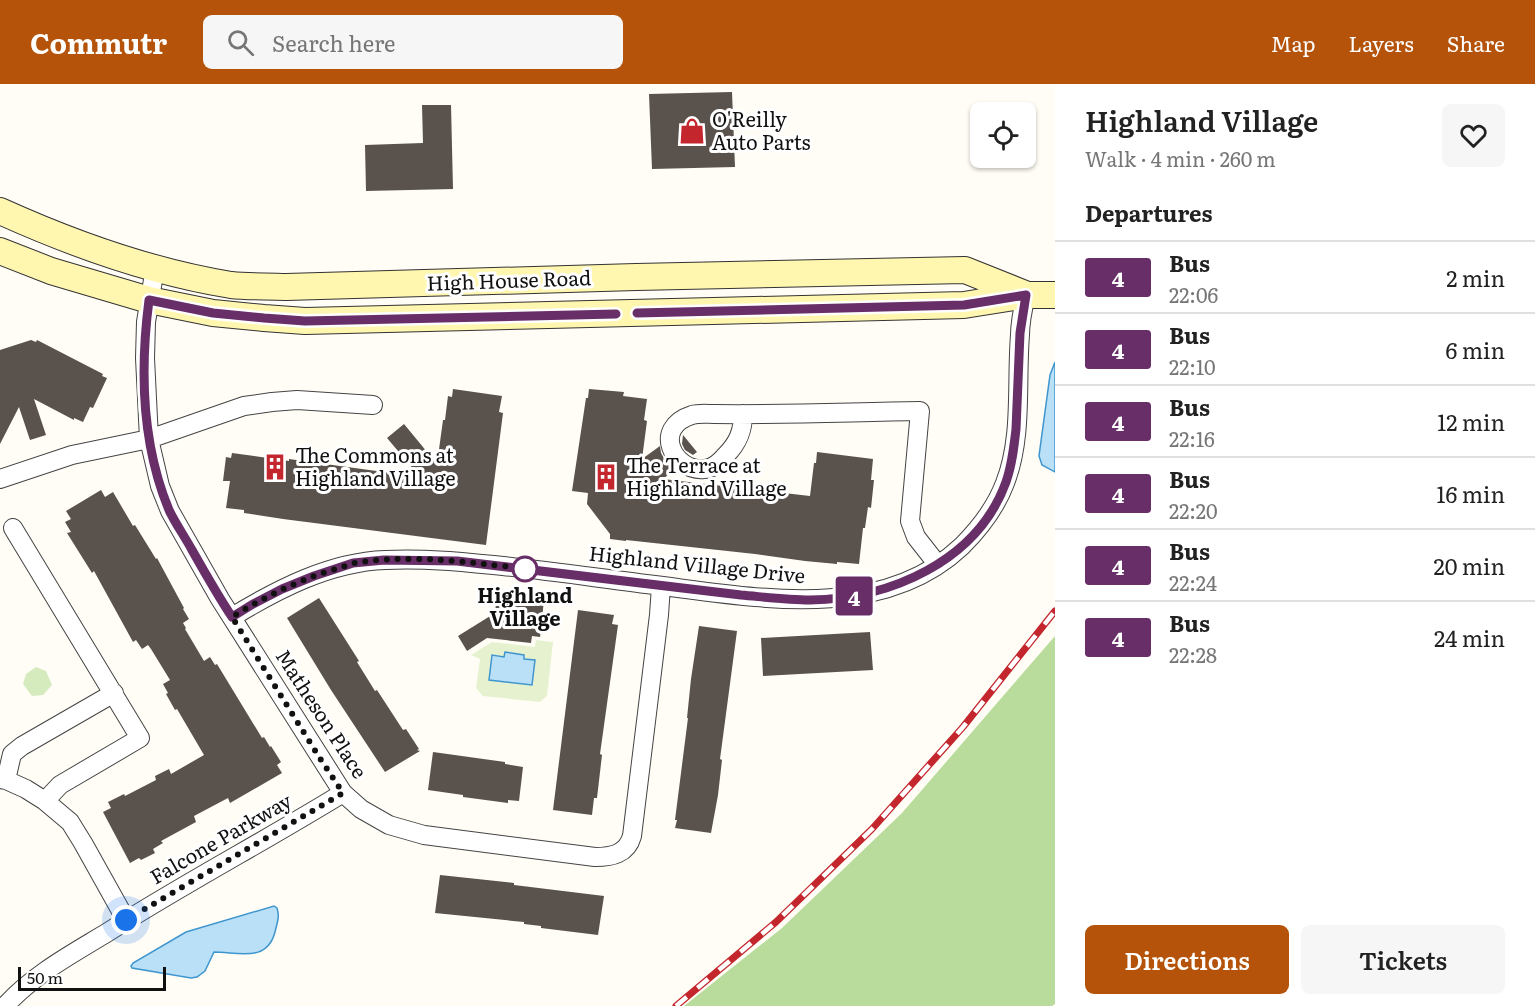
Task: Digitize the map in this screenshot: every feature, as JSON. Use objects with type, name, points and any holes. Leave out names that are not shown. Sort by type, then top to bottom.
[{"type":"main road","name":"High House Road","points":[[0,211],[100,251],[156,268],[234,285],[286,287],[965,270],[1026,295]]},
{"type":"main road","name":"High House Road","points":[[0,251],[51,270],[149,300],[213,313],[305,321],[964,305],[1026,295],[1055,295]]},
{"type":"street","name":"Matheson Place","points":[[156,268],[146,322],[145,358],[149,439],[160,486],[170,512],[220,599],[343,793],[388,825],[424,835],[595,857],[605,857],[621,852],[629,844],[632,836],[661,585]]},
{"type":"street","name":"Highland Village Drive","points":[[232,617],[282,589],[314,576],[353,563],[384,560],[457,561],[771,598],[809,600],[855,596],[892,587],[915,578],[938,565],[973,535],[986,519],[1006,483],[1016,429],[1020,333],[1026,295]]},
{"type":"street","points":[[0,479],[72,455],[149,439],[244,406],[297,400],[372,405]]},
{"type":"street","points":[[743,414],[920,411],[910,521],[916,537],[938,565]]},
{"type":"street","points":[[13,528],[140,738],[60,785],[45,801]]},
{"type":"street","points":[[114,693],[22,746],[12,754],[3,779],[45,801],[70,822],[126,920]]},
{"type":"street","name":"Falcone Parkway","points":[[5,1006],[19,991],[44,971],[126,920],[343,793]]},
{"type":"green space","points":[[1055,636],[1055,1004],[1052,1006],[684,1006],[782,928],[902,813]]},
{"type":"green space","points":[[536,640],[553,642],[547,696],[540,702],[483,696],[476,688],[480,659],[471,655],[492,642],[535,647]]},
{"type":"green space","points":[[36,667],[46,671],[52,685],[43,695],[32,696],[23,684],[26,674]]},
{"type":"water","points":[[1055,362],[1055,472],[1042,465],[1039,456],[1050,375]]},
{"type":"water","points":[[505,652],[524,655],[524,659],[535,660],[532,685],[489,680],[492,655],[504,657]]},
{"type":"water","points":[[274,906],[278,914],[275,932],[271,942],[259,952],[242,954],[214,952],[205,971],[191,978],[131,966],[186,932]]},
{"type":"building","name":"O'Reilly Auto Parts","points":[[732,92],[735,167],[652,169],[649,94]]},
{"type":"building","points":[[422,105],[451,105],[453,189],[366,191],[365,145],[423,143]]},
{"type":"building","points":[[31,340],[36,342],[37,340],[107,378],[93,408],[90,407],[83,422],[74,418],[74,420],[34,399],[46,435],[30,440],[19,407],[0,444],[0,350]]},
{"type":"building","name":"The Commons at Highland Village","points":[[453,389],[502,396],[499,412],[503,413],[486,545],[283,519],[226,508],[230,481],[223,481],[226,457],[231,458],[232,453],[420,477],[387,438],[404,424],[437,464],[448,396],[452,397]]},
{"type":"building","name":"The Terrace at Highland Village","points":[[589,389],[624,392],[623,396],[647,399],[644,420],[647,421],[642,459],[660,446],[666,462],[674,470],[663,479],[810,496],[817,452],[873,459],[871,480],[874,480],[871,508],[868,507],[865,528],[863,528],[859,564],[805,561],[610,539],[610,534],[587,504],[588,493],[572,491]]},
{"type":"building","points":[[683,435],[697,452],[693,455],[685,450],[682,444]]},
{"type":"building","points":[[101,490],[105,497],[113,492],[133,526],[135,525],[157,558],[189,619],[183,623],[185,629],[204,661],[210,657],[215,665],[217,664],[262,738],[264,737],[281,762],[277,765],[282,773],[230,803],[228,798],[194,816],[196,822],[161,841],[163,843],[153,849],[155,853],[130,863],[103,812],[111,808],[108,802],[156,780],[155,776],[169,769],[171,774],[204,755],[166,694],[168,693],[163,684],[170,680],[151,649],[148,645],[142,649],[136,640],[133,642],[94,571],[92,573],[67,533],[71,532],[65,522],[71,519],[66,511]]},
{"type":"building","points":[[497,594],[544,600],[540,637],[532,636],[531,643],[487,638],[467,651],[458,636],[495,613]]},
{"type":"building","points":[[319,598],[375,691],[377,690],[403,730],[406,729],[419,749],[417,750],[420,751],[385,772],[287,618]]},
{"type":"building","points":[[578,610],[614,615],[612,624],[618,625],[600,754],[602,755],[597,798],[594,798],[592,815],[553,810]]},
{"type":"building","points":[[699,626],[737,631],[720,759],[722,760],[718,795],[711,833],[675,828]]},
{"type":"building","points":[[870,632],[873,670],[763,676],[761,638]]},
{"type":"building","points":[[433,752],[505,762],[505,764],[523,767],[519,801],[508,800],[508,803],[428,790]]},
{"type":"building","points":[[440,875],[604,896],[598,935],[541,928],[541,926],[524,924],[524,922],[435,913]]},
{"type":"railway","points":[[676,1006],[776,922],[872,829],[963,727],[1055,611]]},
{"type":"bus line","name":"4","points":[[616,314],[305,321],[213,313],[149,300],[146,322],[146,391],[149,439],[160,486],[170,512],[232,617],[282,589],[314,576],[353,563],[384,560],[457,561],[741,595],[809,600],[855,596],[892,587],[915,578],[938,565],[973,535],[986,519],[1006,483],[1016,429],[1020,333],[1026,295],[964,305],[637,313]]},
{"type":"place","name":"O'Reilly Auto Parts","points":[[692,131]]},
{"type":"place","name":"The Commons at Highland Village","points":[[275,467]]},
{"type":"place","name":"The Terrace at Highland Village","points":[[606,477]]},
{"type":"place","name":"Highland Village","points":[[525,569]]},
{"type":"route","points":[[126,920],[343,793],[232,617],[282,589],[353,563],[384,560],[457,561],[525,569]]}]
